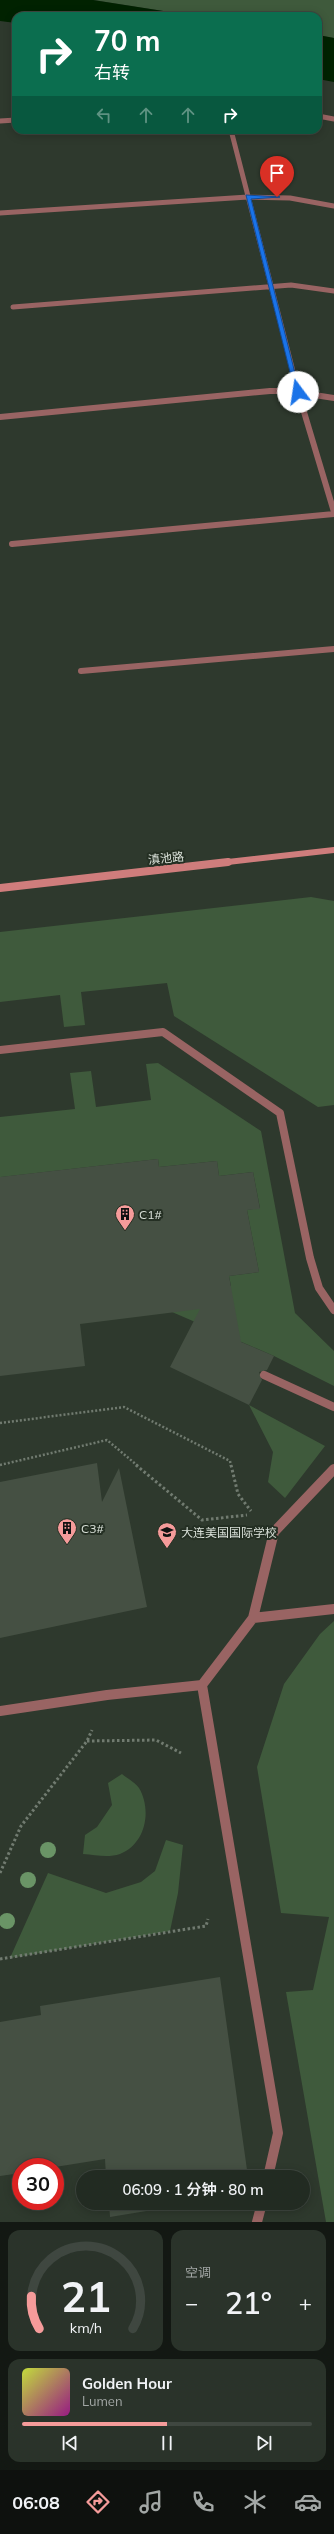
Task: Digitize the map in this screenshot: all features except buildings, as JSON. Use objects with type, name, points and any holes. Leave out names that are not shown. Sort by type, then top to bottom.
[{"type":"street","points":[[322,117],[334,119]]},
{"type":"street","points":[[0,121],[12,120]]},
{"type":"street","points":[[12,544],[334,513],[298,392],[232,134]]},
{"type":"street","points":[[0,213],[248,197],[290,198],[334,206]]},
{"type":"street","points":[[13,307],[271,287],[307,286],[334,292]]},
{"type":"street","points":[[0,418],[270,391],[298,392],[334,398]]},
{"type":"street","points":[[81,671],[334,649]]},
{"type":"street","name":"滇池路","points":[[0,888],[334,850]]},
{"type":"street","points":[[0,1050],[163,1032],[280,1114],[310,1258],[319,1288],[334,1310]]},
{"type":"street","points":[[264,1375],[334,1407]]},
{"type":"street","points":[[0,1711],[107,1695],[202,1685],[253,1618],[274,1532],[334,1469]]},
{"type":"street","points":[[253,1618],[334,1609]]},
{"type":"street","points":[[202,1685],[278,2133],[270,2170]]},
{"type":"street","points":[[258,2222],[261,2210]]},
{"type":"path","points":[[0,1423],[124,1407],[230,1461],[238,1494],[254,1514],[202,1520],[107,1440],[0,1465]]},
{"type":"path","points":[[0,1873],[21,1826],[87,1741],[107,1695]]},
{"type":"path","points":[[87,1741],[156,1740],[184,1754]]},
{"type":"path","points":[[0,1959],[206,1926],[209,1911]]},
{"type":"shaded area","points":[[0,0],[93,0],[170,12],[12,12],[12,22],[0,21]]},
{"type":"shaded area","points":[[93,0],[334,0],[334,38],[322,36],[322,12],[170,12]]},
{"type":"shaded area","points":[[322,36],[334,38],[334,82],[322,80]]},
{"type":"shaded area","points":[[311,897],[334,901],[334,1105],[318,1107],[174,1016],[167,983],[81,992],[85,1025],[64,1027],[60,995],[0,1002],[0,932]]},
{"type":"shaded area","points":[[158,1063],[261,1131],[295,1313],[334,1351],[334,1386],[274,1356],[172,1312],[169,1294],[231,1286],[229,1276],[259,1272],[247,1210],[260,1208],[253,1172],[219,1176],[217,1161],[159,1167],[158,1159],[1,1177],[0,1187],[0,1117],[75,1109],[70,1073],[91,1071],[96,1107],[151,1100],[146,1064]]},
{"type":"shaded area","points":[[249,1405],[325,1446],[285,1498],[268,1482],[273,1452]]},
{"type":"shaded area","points":[[334,1621],[334,2222],[326,2222],[286,1992],[313,1990],[329,1917],[281,1913],[257,1767],[284,1684],[320,1634]]},
{"type":"shaded area","points":[[122,1774],[138,1786],[143,1797],[146,1816],[141,1835],[136,1843],[120,1854],[106,1856],[83,1854],[85,1835],[97,1827],[112,1805],[108,1783]]},
{"type":"shaded area","points":[[166,1840],[183,1845],[178,1893],[170,1931],[10,1958],[48,1873],[106,1893],[141,1882],[155,1871]]},
{"type":"place","name":"C1#","points":[[125,1231]]},
{"type":"place","name":"C3#","points":[[67,1545]]},
{"type":"place","name":"大连美国国际学校","points":[[167,1549]]},
{"type":"route","points":[[277,197],[248,197],[298,392]]}]
